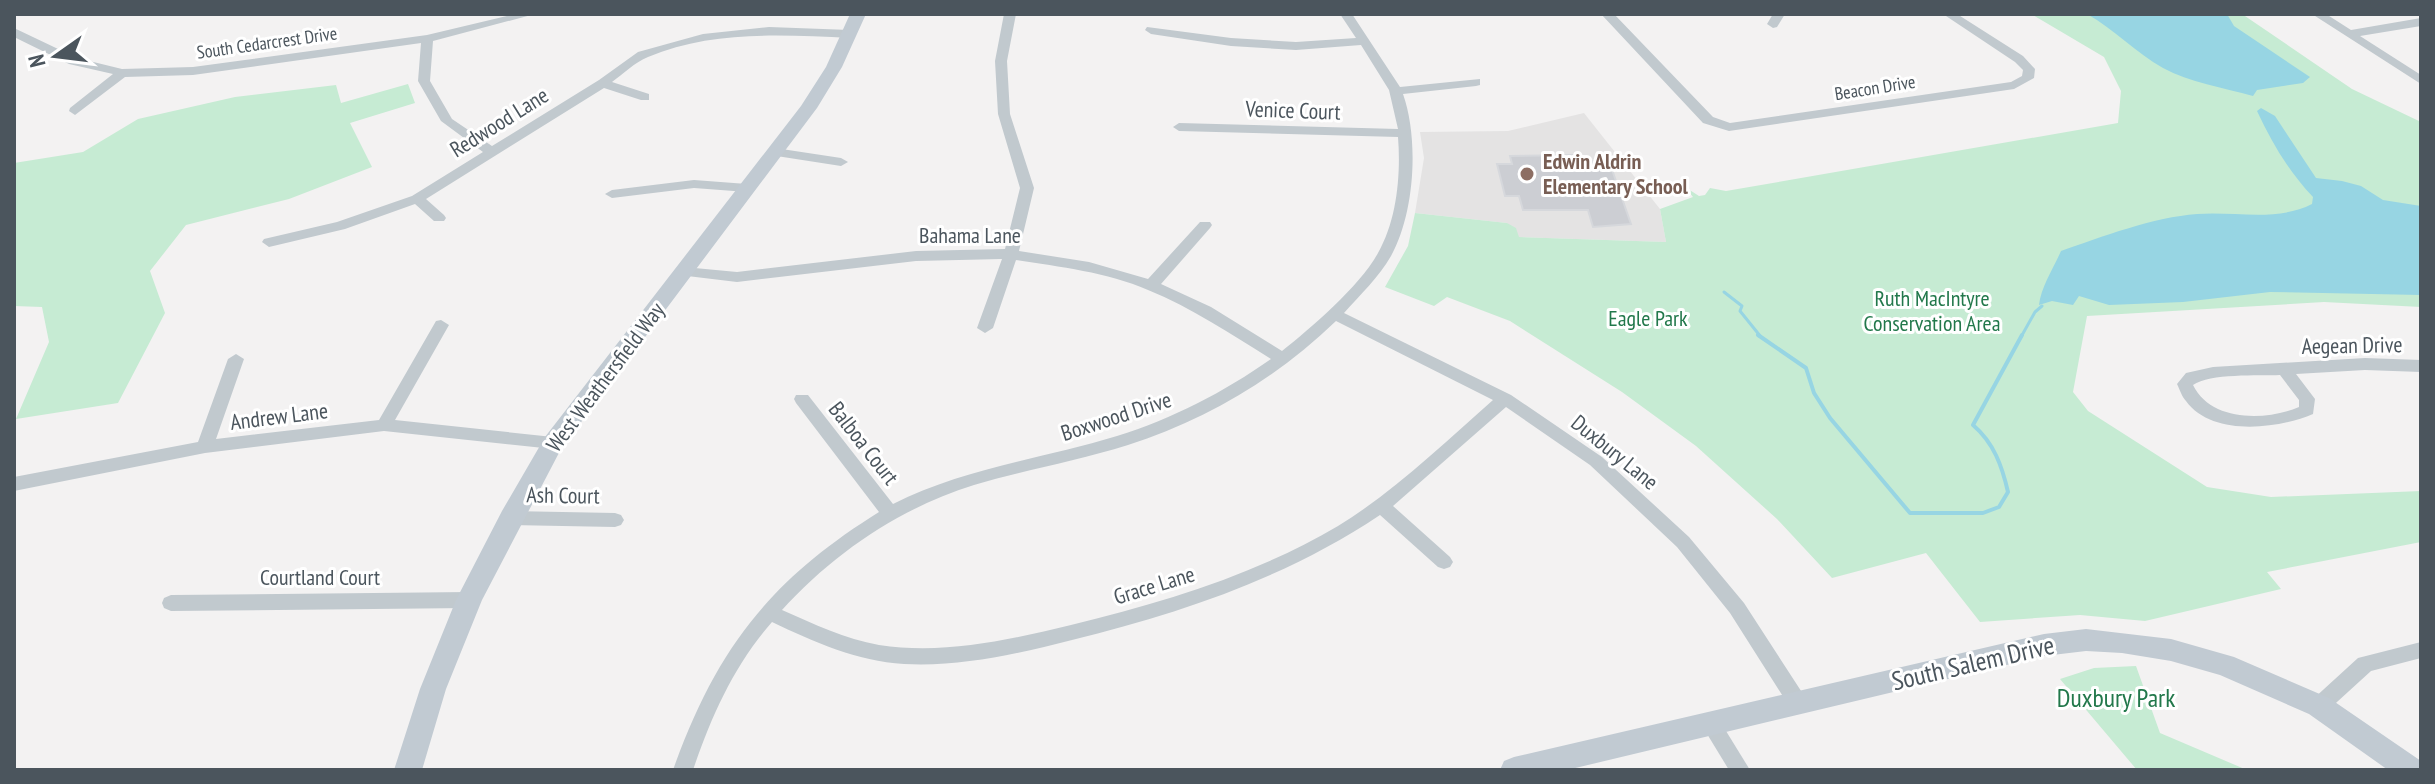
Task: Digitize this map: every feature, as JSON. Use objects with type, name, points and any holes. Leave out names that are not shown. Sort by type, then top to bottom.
[{"type":"street","name":"South Cedarcrest Drive","points":[[14,32],[73,61],[122,73],[193,71],[427,39],[529,14]]},
{"type":"street","points":[[985,328],[1011,254],[1027,188],[1004,114],[1001,61],[1010,14]]},
{"type":"street","name":"Boxwood Drive","points":[[683,770],[714,690],[744,640],[767,612],[826,556],[890,513],[958,483],[1088,451],[1178,420],[1223,397],[1282,359],[1336,315],[1385,255],[1406,183],[1406,133],[1396,91],[1346,14]]},
{"type":"street","name":"Beacon Drive","points":[[1607,14],[1708,120],[1721,127],[2014,85],[2025,81],[2030,75],[2029,69],[2019,59],[1949,14]]},
{"type":"street","points":[[2318,14],[2421,80]]},
{"type":"street","points":[[2348,34],[2421,22]]},
{"type":"street","name":"Redwood Lane","points":[[269,242],[340,226],[417,199],[603,83],[642,55],[703,38],[854,24]]},
{"type":"street","name":"West Weathersfield Way","points":[[408,770],[433,689],[469,600],[510,518],[553,443],[775,152],[826,80],[854,24]]},
{"type":"street","points":[[1151,30],[1231,42],[1296,46],[1362,41]]},
{"type":"street","points":[[427,39],[424,81],[447,121],[492,152]]},
{"type":"street","points":[[75,111],[122,73]]},
{"type":"street","points":[[1396,91],[1476,82]]},
{"type":"street","points":[[603,83],[645,97]]},
{"type":"street","name":"Venice Court","points":[[1179,127],[1406,133]]},
{"type":"street","points":[[775,152],[841,162]]},
{"type":"street","points":[[612,194],[694,184],[747,188]]},
{"type":"street","points":[[417,199],[439,218]]},
{"type":"street","points":[[1151,285],[1205,225]]},
{"type":"street","name":"Bahama Lane","points":[[684,272],[737,277],[916,256],[1011,254],[1089,267],[1151,285],[1206,311],[1282,359]]},
{"type":"street","name":"Duxbury Lane","points":[[1336,315],[1505,399],[1596,461],[1683,542],[1737,608],[1798,703]]},
{"type":"street","points":[[384,425],[441,325]]},
{"type":"street","points":[[205,447],[236,359]]},
{"type":"street","name":"Aegean Drive","points":[[2284,369],[2307,399],[2307,410],[2296,416],[2241,420],[2211,415],[2193,403],[2185,384],[2192,377],[2213,373],[2365,364],[2421,366]]},
{"type":"street","name":"Balboa Court","points":[[802,399],[890,513]]},
{"type":"street","name":"Grace Lane","points":[[767,612],[853,648],[924,656],[969,654],[1114,623],[1273,569],[1381,506],[1505,399]]},
{"type":"street","name":"Andrew Lane","points":[[14,484],[205,447],[384,425],[553,443]]},
{"type":"street","points":[[1381,506],[1444,562]]},
{"type":"street","name":"Ash Court","points":[[510,518],[615,520]]},
{"type":"street","name":"Courtland Court","points":[[171,603],[469,600]]},
{"type":"street","name":"South Salem Drive","points":[[1514,770],[2044,645],[2095,640],[2152,646],[2225,665],[2319,706],[2411,770]]},
{"type":"street","points":[[2319,706],[2365,664],[2421,650]]},
{"type":"street","points":[[1711,724],[1740,770]]},
{"type":"shaded area","name":"Edwin Aldrin Elementary School","points":[[1584,113],[1660,209],[1666,242],[1518,237],[1507,223],[1415,213],[1424,158],[1420,132],[1508,131]]},
{"type":"green space","name":"Ruth MacIntyre Conservation Area","points":[[2031,14],[2242,14],[2352,89],[2421,122],[2421,307],[2324,302],[2087,316],[2073,392],[2088,411],[2207,487],[2271,497],[2421,491],[2421,542],[2267,572],[2281,589],[2145,621],[2080,615],[1980,622],[1926,553],[1832,578],[1777,519],[1696,446],[1622,392],[1510,321],[1447,297],[1434,306],[1385,287],[1408,246],[1415,213],[1507,223],[1516,228],[1519,237],[1666,242],[1660,209],[1693,197],[1685,187],[1699,196],[1705,195],[1710,188],[1726,191],[2118,123],[2121,91],[2104,57]]},
{"type":"green space","points":[[408,84],[415,103],[350,123],[372,167],[289,199],[186,225],[150,271],[165,313],[118,403],[16,419],[49,342],[42,307],[14,306],[14,163],[83,152],[138,119],[235,97],[336,85],[341,103]]},
{"type":"green space","name":"Duxbury Park","points":[[2136,666],[2160,733],[2247,770],[2137,770],[2060,679],[2094,668]]},
{"type":"water","points":[[2087,14],[2227,14],[2234,26],[2310,77],[2303,83],[2257,90],[2253,96],[2207,84],[2163,68]]},
{"type":"water","points":[[2261,108],[2275,116],[2316,178],[2361,186],[2383,200],[2421,206],[2421,295],[2270,292],[2183,302],[2109,305],[2079,296],[2073,305],[2052,301],[2039,305],[2061,251],[2163,219],[2211,213],[2285,213],[2312,204],[2313,197],[2289,167],[2269,134],[2257,111]]},
{"type":"building","name":"Edwin Aldrin Elementary School","points":[[1576,155],[1578,161],[1609,161],[1631,224],[1593,227],[1588,210],[1523,210],[1519,196],[1505,196],[1497,164],[1512,164],[1510,156]]},
{"type":"waterway","points":[[1724,292],[1742,306],[1740,311],[1761,337]]},
{"type":"waterway","points":[[2021,337],[2035,312],[2042,306]]},
{"type":"waterway","points":[[1758,335],[1806,368],[1814,393],[1830,418],[1910,513],[1983,513],[1999,507],[2008,492],[2003,473],[1992,447],[1973,425],[2022,335]]},
{"type":"place","name":"Edwin Aldrin Elementary School","points":[[1527,174]]},
{"type":"park label","name":"Eagle Park","points":[[1648,318]]}]
